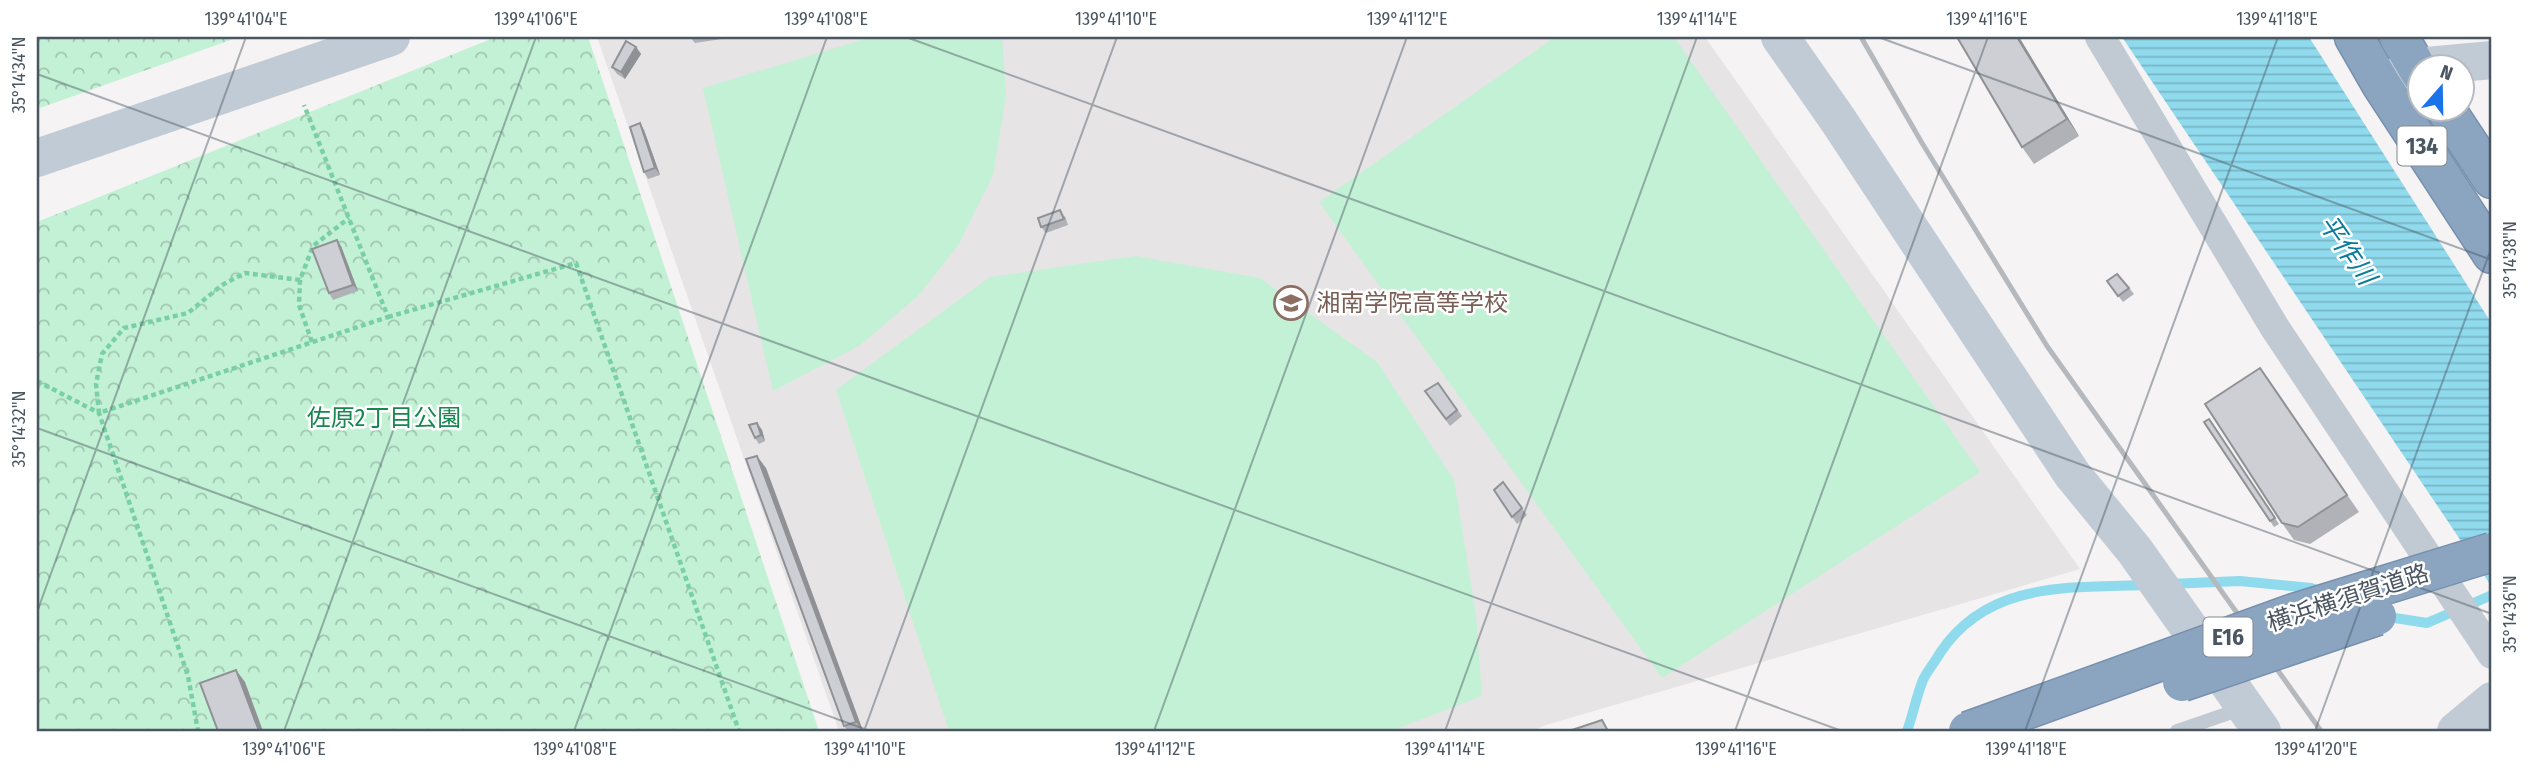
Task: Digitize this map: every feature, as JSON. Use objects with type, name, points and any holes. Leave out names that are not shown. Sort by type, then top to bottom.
[{"type":"highway","name":"134","points":[[2354,37],[2381,84],[2492,254]]},
{"type":"highway","name":"134","points":[[2454,122],[2492,179]]},
{"type":"highway","name":"横浜横須賀道路","points":[[1968,731],[2291,614],[2492,552]]},
{"type":"highway","name":"横浜横須賀道路","points":[[2044,731],[2310,637],[2492,579]]},
{"type":"street","points":[[37,158],[391,37]]},
{"type":"street","points":[[1780,37],[1838,120],[2072,474],[2144,565],[2254,719]]},
{"type":"street","points":[[2100,37],[2275,328],[2492,654]]},
{"type":"street","points":[[2381,84],[2406,64]]},
{"type":"street","points":[[2456,731],[2492,701]]},
{"type":"lane","points":[[2177,731],[2254,719]]},
{"type":"path","points":[[291,71],[388,317]]},
{"type":"path","points":[[312,342],[299,305],[300,280],[313,246],[349,218]]},
{"type":"path","points":[[37,381],[99,413],[388,317],[576,263],[739,731]]},
{"type":"path","points":[[198,731],[188,676],[99,413],[96,384],[102,354],[124,328],[188,313],[222,285],[245,273],[300,280]]},
{"type":"shaded area","name":"湘南学院高等学校","points":[[597,37],[1705,37],[2080,569],[1532,731],[839,731]]},
{"type":"green space","points":[[37,37],[239,37],[37,109]]},
{"type":"green space","name":"佐原2丁目公園","points":[[496,37],[588,37],[819,731],[37,731],[37,222]]},
{"type":"green space","points":[[872,37],[1002,37],[1006,95],[993,175],[959,244],[918,296],[859,346],[773,391],[703,88]]},
{"type":"green space","points":[[1555,37],[1674,37],[1980,472],[1662,678],[1319,202]]},
{"type":"green space","points":[[1135,256],[1260,278],[1377,362],[1454,480],[1476,615],[1482,696],[1391,731],[949,731],[836,390],[990,277]]},
{"type":"water","name":"平作川","points":[[2122,37],[2309,37],[2492,324],[2492,587]]},
{"type":"building","points":[[1957,37],[2017,37],[2067,119],[2022,147]]},
{"type":"building","points":[[626,41],[636,47],[621,72],[612,67]]},
{"type":"building","points":[[640,123],[655,168],[644,172],[630,127]]},
{"type":"building","points":[[1060,210],[1064,219],[1041,227],[1038,218]]},
{"type":"building","points":[[337,240],[353,285],[329,293],[312,249]]},
{"type":"building","points":[[2117,274],[2129,288],[2118,296],[2107,281]]},
{"type":"building","points":[[2260,368],[2347,495],[2298,527],[2282,523],[2205,404]]},
{"type":"building","points":[[1438,383],[1457,410],[1446,419],[1425,391]]},
{"type":"building","points":[[2209,419],[2275,518],[2270,521],[2204,422]]},
{"type":"building","points":[[757,423],[761,435],[755,438],[749,425]]},
{"type":"building","points":[[757,456],[856,722],[844,726],[746,459]]},
{"type":"building","points":[[1503,482],[1522,508],[1512,517],[1494,490]]},
{"type":"building","points":[[236,670],[259,731],[218,731],[200,683]]},
{"type":"building","points":[[1602,720],[1608,731],[1569,731]]},
{"type":"waterway","points":[[2168,584],[2240,581],[2311,588],[2322,592]]},
{"type":"waterway","points":[[1907,731],[1927,673],[1960,629],[1982,612],[2007,600],[2033,593],[2148,585]]},
{"type":"waterway","points":[[2382,616],[2427,623],[2492,595]]},
{"type":"railway","points":[[1861,37],[1922,143],[2047,346],[2321,731]]},
{"type":"place","name":"湘南学院高等学校","points":[[1291,303]]}]
